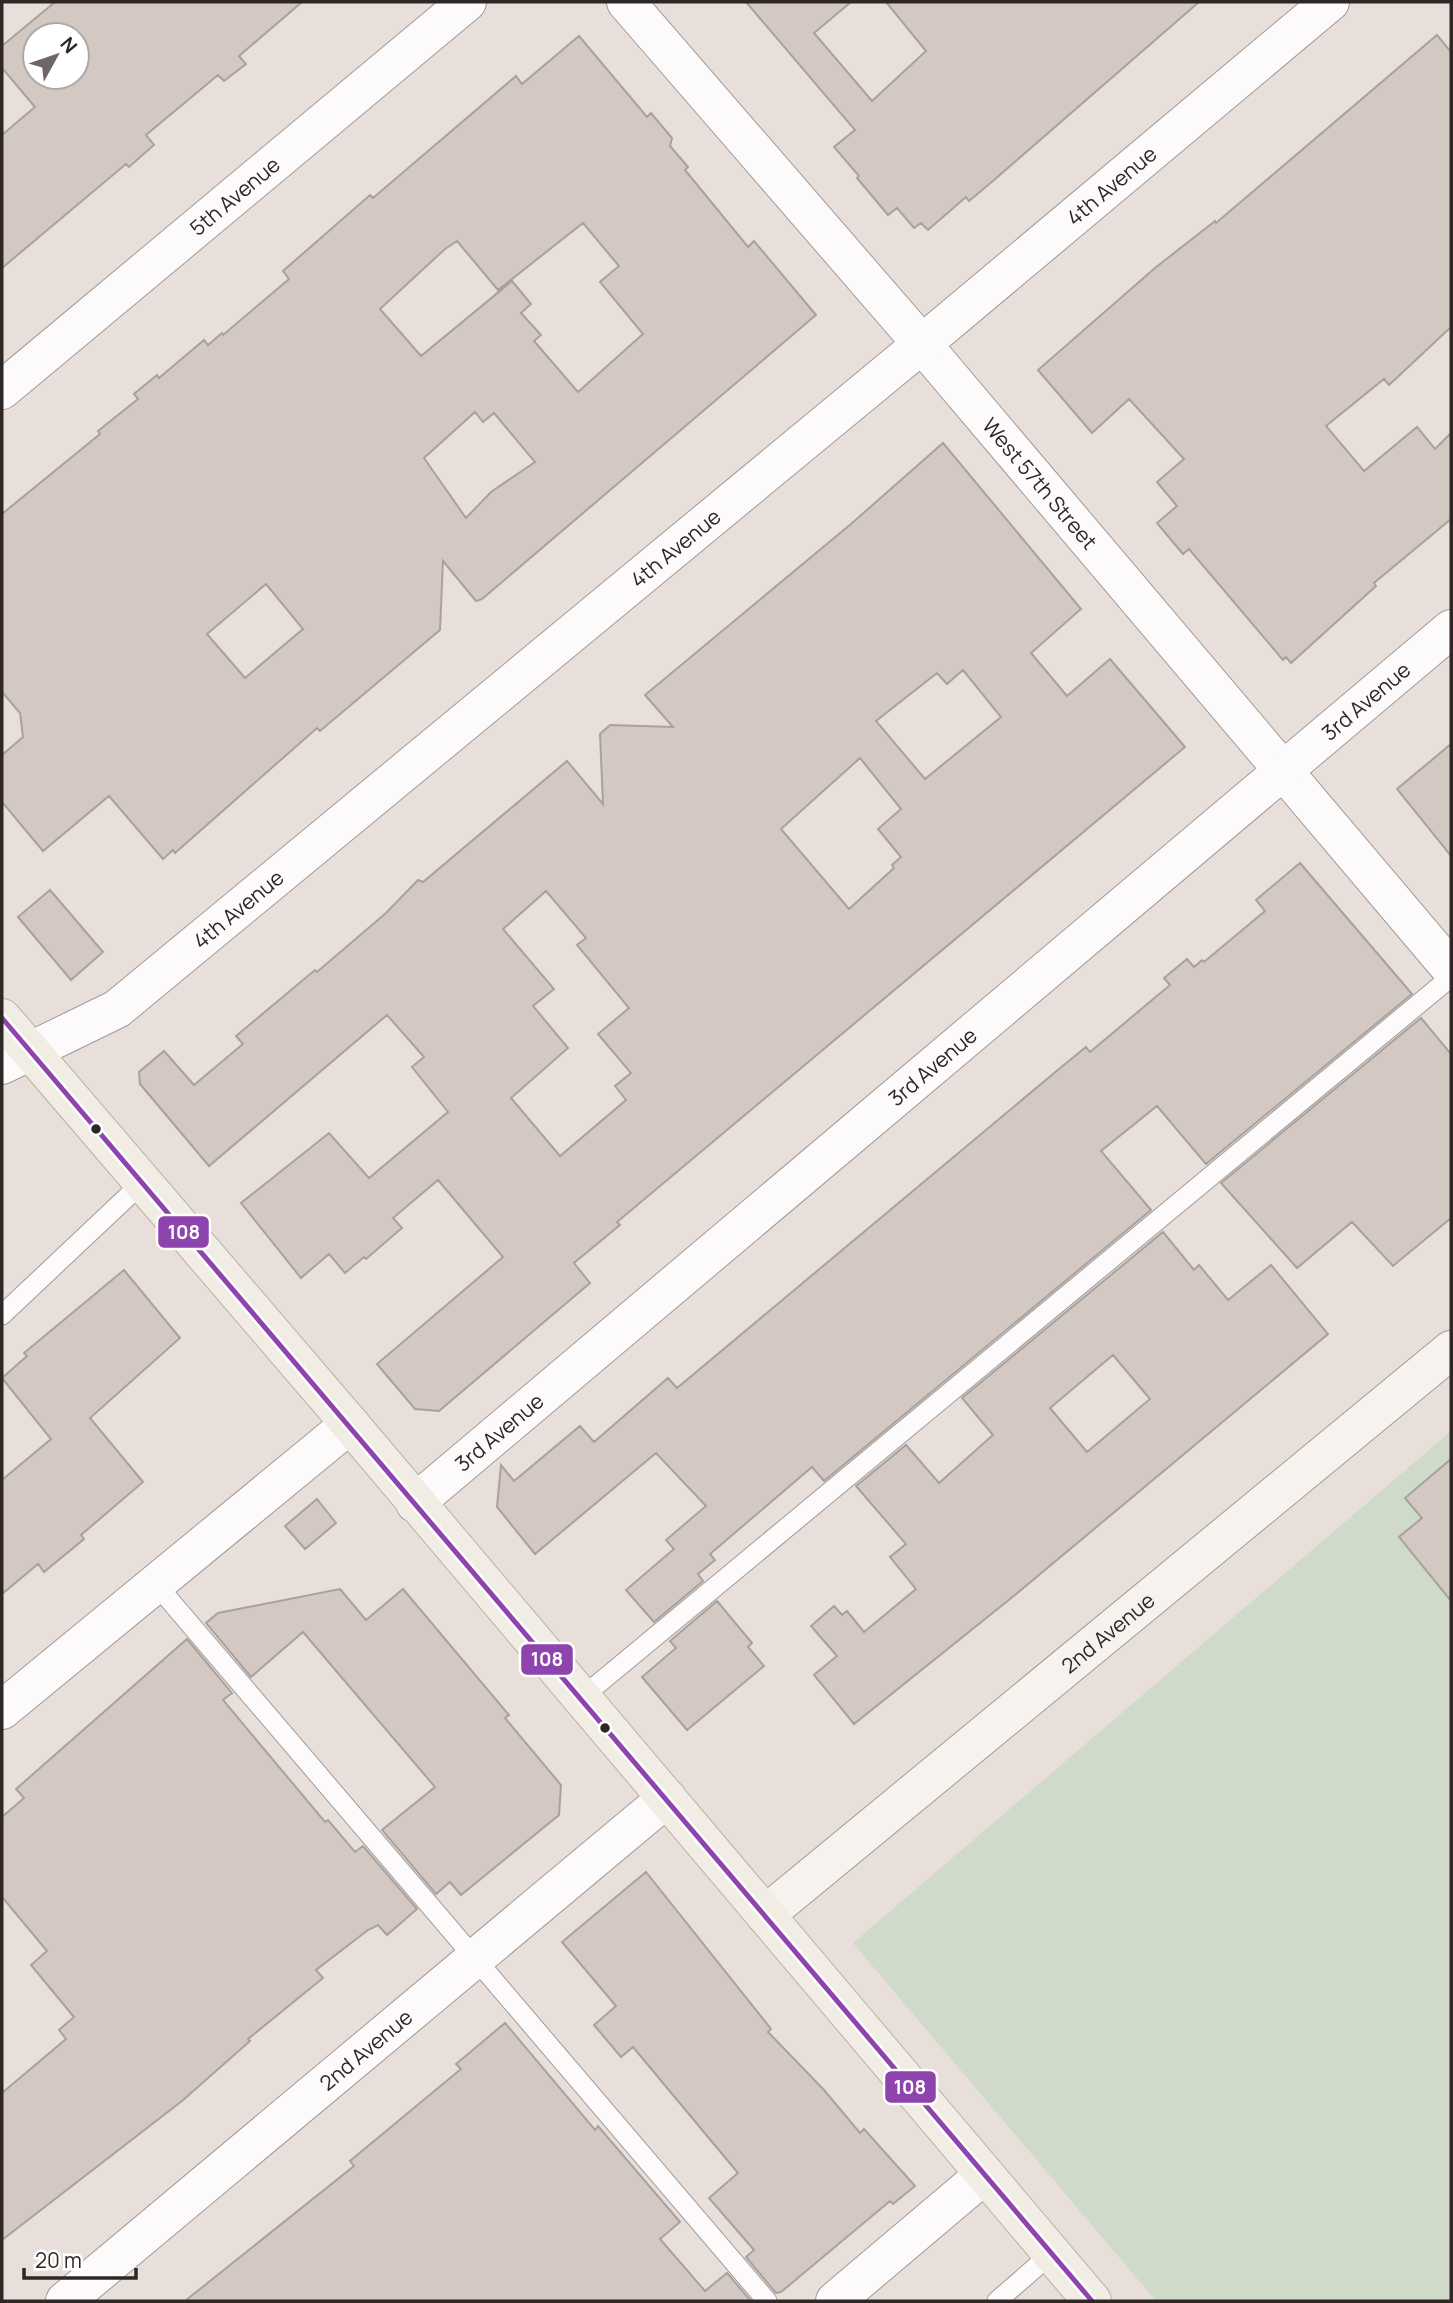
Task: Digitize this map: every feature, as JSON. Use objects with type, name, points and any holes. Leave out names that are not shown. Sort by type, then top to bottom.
[{"type":"main road","points":[[2,1018],[16,1059],[142,1183],[350,1424],[1092,2301]]},
{"type":"street","name":"5th Avenue","points":[[2,390],[467,2]]},
{"type":"street","name":"West 57th Street","points":[[626,2],[922,344],[1451,969]]},
{"type":"street","name":"4th Avenue","points":[[16,1059],[117,1009],[922,344],[1329,2]]},
{"type":"street","name":"3rd Avenue","points":[[415,1503],[1280,770],[1451,629]]},
{"type":"street","name":"2nd Avenue","points":[[765,1915],[1451,1350]]},
{"type":"street","points":[[2,1710],[350,1424]]},
{"type":"street","name":"2nd Avenue","points":[[65,2301],[667,1798]]},
{"type":"street","points":[[835,2301],[984,2175]]},
{"type":"lane","points":[[581,1698],[1451,977]]},
{"type":"lane","points":[[2,1315],[142,1183]]},
{"type":"lane","points":[[155,1583],[767,2301]]},
{"type":"lane","points":[[997,2301],[1051,2254]]},
{"type":"green space","points":[[1451,1431],[1451,2301],[1156,2301],[853,1943]]},
{"type":"building","points":[[55,2],[302,2],[239,56],[246,64],[224,81],[218,75],[146,135],[154,145],[129,167],[126,164],[2,268],[2,135],[35,107],[21,91],[91,91],[91,21],[32,21]]},
{"type":"building","points":[[746,2],[851,2],[814,33],[872,101],[926,51],[886,2],[1199,2],[994,180],[969,201],[966,197],[928,230],[921,223],[914,228],[897,208],[888,215],[857,178],[859,176],[834,147],[855,130]]},
{"type":"building","points":[[21,30],[21,90],[2,68],[2,46]]},
{"type":"building","points":[[1437,35],[1451,52],[1451,327],[1389,385],[1384,379],[1326,426],[1364,471],[1417,427],[1435,449],[1451,433],[1451,519],[1374,583],[1376,586],[1291,663],[1286,657],[1283,660],[1189,549],[1183,554],[1157,523],[1177,506],[1157,482],[1184,459],[1129,399],[1092,433],[1038,370],[1155,268],[1215,221],[1216,223]]},
{"type":"building","points":[[579,36],[647,117],[651,113],[672,138],[670,146],[688,167],[685,170],[748,247],[754,241],[816,315],[482,599],[476,601],[443,561],[440,630],[320,731],[317,728],[175,853],[173,850],[163,859],[109,796],[43,851],[2,802],[2,755],[23,737],[20,713],[2,692],[2,514],[100,434],[98,431],[138,399],[134,394],[157,375],[159,378],[204,340],[208,345],[222,333],[223,335],[289,279],[283,271],[370,195],[373,198],[516,76],[522,84]],"holes":[[[583,223],[619,266],[600,282],[643,334],[578,392],[534,341],[541,335],[521,313],[531,304],[512,281],[421,356],[380,309],[457,241],[498,290]],[[475,412],[483,422],[494,413],[535,462],[491,492],[466,518],[424,458]],[[266,584],[303,629],[245,678],[207,634]]]},
{"type":"building","points":[[943,443],[1081,609],[1031,653],[1067,696],[1110,659],[1185,747],[617,1222],[620,1225],[574,1263],[590,1283],[439,1411],[415,1409],[377,1364],[503,1257],[438,1180],[393,1218],[402,1228],[345,1273],[329,1254],[301,1278],[241,1203],[329,1133],[369,1178],[448,1112],[412,1067],[424,1057],[387,1015],[209,1166],[140,1084],[139,1072],[164,1051],[194,1085],[243,1044],[236,1036],[386,913],[418,880],[423,882],[567,761],[603,804],[600,734],[610,725],[673,727],[645,695],[851,524]],"holes":[[[963,670],[1001,717],[925,779],[876,721],[937,673],[947,684]],[[860,758],[901,809],[878,829],[901,857],[892,865],[894,868],[849,909],[781,829]],[[546,891],[586,938],[577,945],[629,1008],[598,1034],[631,1073],[615,1086],[626,1100],[560,1156],[511,1098],[568,1048],[533,1006],[554,989],[503,929]]]},
{"type":"building","points":[[1451,744],[1451,856],[1397,789]]},
{"type":"building","points":[[1300,863],[1412,994],[1206,1164],[1157,1106],[1101,1151],[1151,1210],[824,1481],[812,1467],[710,1554],[715,1560],[698,1574],[703,1581],[654,1622],[626,1590],[674,1549],[666,1540],[706,1506],[656,1453],[535,1554],[497,1507],[501,1465],[514,1481],[580,1426],[594,1442],[668,1378],[677,1388],[1059,1069],[1086,1047],[1090,1052],[1170,985],[1164,978],[1187,959],[1194,967],[1202,960],[1204,962],[1265,911],[1256,900]]},
{"type":"building","points":[[50,890],[103,952],[71,980],[18,917]]},
{"type":"building","points":[[1421,1018],[1451,1054],[1451,1218],[1393,1266],[1352,1222],[1297,1268],[1221,1183]]},
{"type":"building","points":[[1163,1232],[1194,1270],[1199,1265],[1228,1300],[1271,1265],[1328,1334],[1015,1595],[854,1724],[814,1675],[837,1656],[811,1626],[834,1606],[842,1615],[847,1611],[864,1632],[916,1589],[890,1557],[906,1544],[856,1486],[906,1445],[939,1483],[993,1435],[962,1398]],"holes":[[[1113,1355],[1150,1399],[1087,1452],[1050,1408]]]},
{"type":"building","points":[[124,1270],[180,1338],[90,1418],[143,1482],[81,1535],[84,1539],[44,1572],[38,1564],[2,1594],[2,1480],[51,1439],[2,1378],[27,1356],[24,1353]]},
{"type":"building","points":[[1451,1459],[1451,1601],[1399,1537],[1422,1518],[1405,1498]]},
{"type":"building","points":[[317,1499],[336,1523],[305,1549],[285,1526]]},
{"type":"building","points":[[340,1589],[366,1620],[403,1589],[509,1715],[505,1718],[561,1785],[559,1815],[461,1895],[450,1882],[436,1894],[382,1830],[435,1787],[303,1632],[251,1677],[206,1623],[218,1613]]},
{"type":"building","points":[[717,1601],[752,1643],[748,1647],[764,1666],[687,1730],[642,1677],[676,1648],[670,1641]]},
{"type":"building","points":[[187,1639],[232,1693],[223,1700],[325,1822],[328,1820],[355,1852],[363,1846],[417,1909],[387,1935],[378,1925],[368,1930],[316,1970],[323,1978],[248,2039],[250,2041],[182,2101],[2,2240],[2,2093],[66,2039],[59,2030],[74,2017],[31,1965],[47,1951],[2,1897],[2,1817],[24,1798],[16,1789]]},
{"type":"building","points":[[646,1872],[771,2029],[768,2032],[824,2090],[860,2133],[864,2129],[915,2186],[893,2204],[890,2201],[781,2292],[776,2293],[746,2257],[754,2250],[709,2198],[738,2173],[633,2047],[621,2057],[594,2025],[616,2006],[562,1942]]},
{"type":"building","points":[[505,2023],[595,2130],[598,2126],[680,2222],[660,2239],[705,2291],[727,2273],[751,2301],[185,2301],[354,2166],[350,2161],[461,2069],[456,2064]]},
{"type":"transit line","name":"108","points":[[2,1018],[1092,2301]]}]
